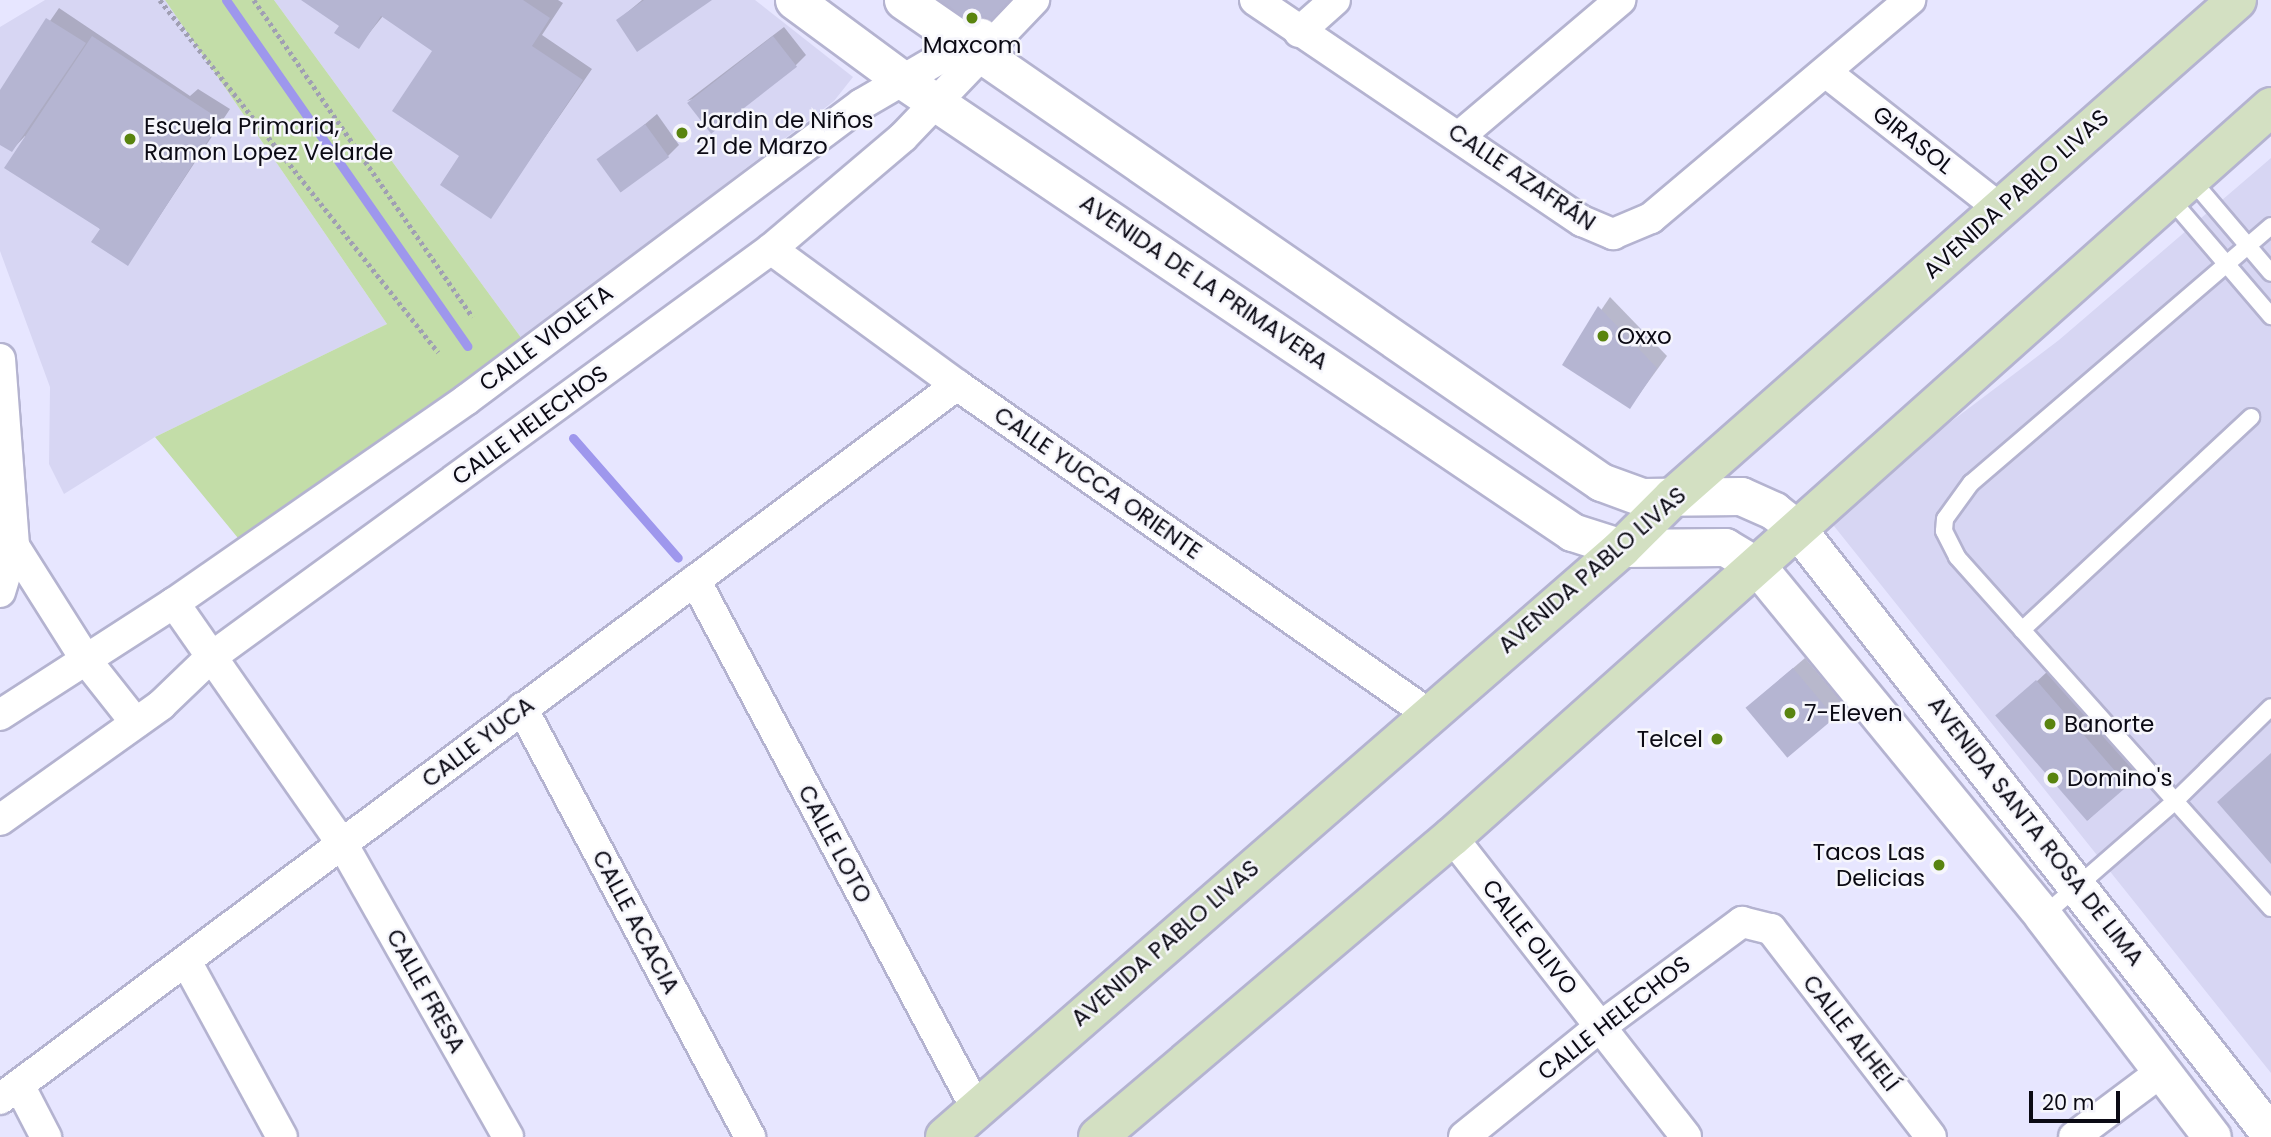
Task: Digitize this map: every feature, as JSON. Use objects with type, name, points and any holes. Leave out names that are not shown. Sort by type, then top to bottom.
[{"type":"main road","name":"AVENIDA PABLO LIVAS","points":[[946,1137],[1427,713],[1622,548],[1672,498],[2237,0]]},
{"type":"main road","points":[[1098,1137],[1452,837],[2271,107]]},
{"type":"street","name":"AVENIDA DE LA PRIMAVERA","points":[[794,0],[901,79],[1561,524],[1598,544],[1622,548],[1726,547],[1758,565]]},
{"type":"street","points":[[903,0],[1601,482],[1622,493],[1672,498]]},
{"type":"street","name":"CALLE HELECHOS","points":[[0,820],[136,723],[210,658],[771,249],[938,102],[972,50],[1034,0]]},
{"type":"street","name":"CALLE AZAFRÁN","points":[[1255,0],[1299,32],[1461,135],[1582,222],[1613,234],[1651,218],[1827,73],[1910,0]]},
{"type":"street","points":[[1299,32],[1335,0]]},
{"type":"street","points":[[1461,135],[1620,0]]},
{"type":"street","name":"CALLE VIOLETA","points":[[0,715],[174,603],[519,361],[650,258],[901,79],[972,50]]},
{"type":"street","name":"GIRASOL","points":[[1827,73],[1999,208]]},
{"type":"street","name":"CALLE YUCCA ORIENTE","points":[[771,249],[957,385],[1427,713]]},
{"type":"street","points":[[0,359],[13,546],[0,592]]},
{"type":"street","name":"CALLE YUCA","points":[[9,1092],[957,385]]},
{"type":"street","name":"AVENIDA SANTA ROSA DE LIMA","points":[[1672,498],[1741,496],[1766,506],[1798,530],[2079,886],[2271,1135]]},
{"type":"street","points":[[13,546],[86,660],[136,723]]},
{"type":"street","name":"AVENIDA SANTA ROSA DE LIMA","points":[[1758,565],[2043,916],[2212,1137]]},
{"type":"street","name":"CALLE LOTO","points":[[695,580],[976,1108]]},
{"type":"street","name":"CALLE FRESA","points":[[174,603],[343,845],[508,1137]]},
{"type":"street","name":"CALLE ACACIA","points":[[522,708],[750,1137]]},
{"type":"street","name":"CALLE OLIVO","points":[[1452,837],[1686,1137]]},
{"type":"street","name":"CALLE HELECHOS","points":[[1464,1137],[1600,1027],[1732,926],[1754,922],[1771,929]]},
{"type":"street","name":"CALLE ALHELÍ","points":[[1771,929],[1931,1137]]},
{"type":"street","points":[[186,961],[282,1137]]},
{"type":"street","points":[[2074,1137],[2161,1072]]},
{"type":"street","points":[[9,1092],[46,1137]]},
{"type":"lane","points":[[2179,187],[2248,246],[2271,273]]},
{"type":"lane","points":[[2179,187],[2227,264],[2271,316]]},
{"type":"lane","points":[[2271,226],[1971,482],[1945,519],[1946,538],[1957,557],[2174,803],[2271,908]]},
{"type":"lane","points":[[2022,631],[2251,417]]},
{"type":"lane","points":[[2043,916],[2174,803],[2271,707]]},
{"type":"path","points":[[160,0],[438,352]]},
{"type":"path","points":[[254,0],[473,317]]},
{"type":"shaded area","name":"Escuela Primaria, Ramon Lopez Velarde","points":[[45,0],[165,0],[387,324],[155,437],[64,494],[49,464],[50,387],[0,251],[0,27]]},
{"type":"shaded area","points":[[274,0],[755,0],[853,77],[834,101],[522,339]]},
{"type":"shaded area","points":[[2271,158],[2271,1073],[1826,516],[2059,340]]},
{"type":"green space","points":[[165,0],[274,0],[522,339],[247,549],[155,437],[387,324]]},
{"type":"building","points":[[301,0],[523,0],[550,18],[532,46],[583,80],[491,219],[440,185],[459,156],[392,111],[432,51],[381,16],[359,49],[334,33],[339,26]]},
{"type":"building","points":[[644,0],[712,0],[637,52],[616,20]]},
{"type":"building","name":"Maxcom","points":[[923,0],[1013,0],[976,35]]},
{"type":"building","points":[[46,18],[86,43],[12,152],[0,145],[0,90]]},
{"type":"building","points":[[92,36],[221,120],[128,266],[91,242],[100,229],[4,168]]},
{"type":"building","points":[[773,36],[797,67],[711,134],[687,103]]},
{"type":"building","points":[[645,124],[669,157],[621,192],[596,159]]},
{"type":"building","name":"Oxxo","points":[[1598,306],[1657,368],[1630,409],[1562,365]]},
{"type":"building","name":"7-Eleven","points":[[1793,668],[1835,718],[1787,758],[1746,708]]},
{"type":"building","points":[[2036,680],[2128,786],[2087,821],[1995,715]]},
{"type":"building","points":[[2271,753],[2271,864],[2217,802]]},
{"type":"waterway","points":[[226,0],[467,346]]},
{"type":"waterway","points":[[573,438],[678,558]]},
{"type":"place","name":"Maxcom","points":[[972,18]]},
{"type":"place","name":"Jardin de Niños 21 de Marzo","points":[[682,133]]},
{"type":"place","name":"Escuela Primaria, Ramon Lopez Velarde","points":[[130,139]]},
{"type":"place","name":"Oxxo","points":[[1603,336]]},
{"type":"place","name":"7-Eleven","points":[[1790,713]]},
{"type":"place","name":"Banorte","points":[[2050,724]]},
{"type":"place","name":"Telcel","points":[[1717,739]]},
{"type":"place","name":"Domino's","points":[[2053,778]]},
{"type":"place","name":"Tacos Las Delicias","points":[[1939,865]]}]
